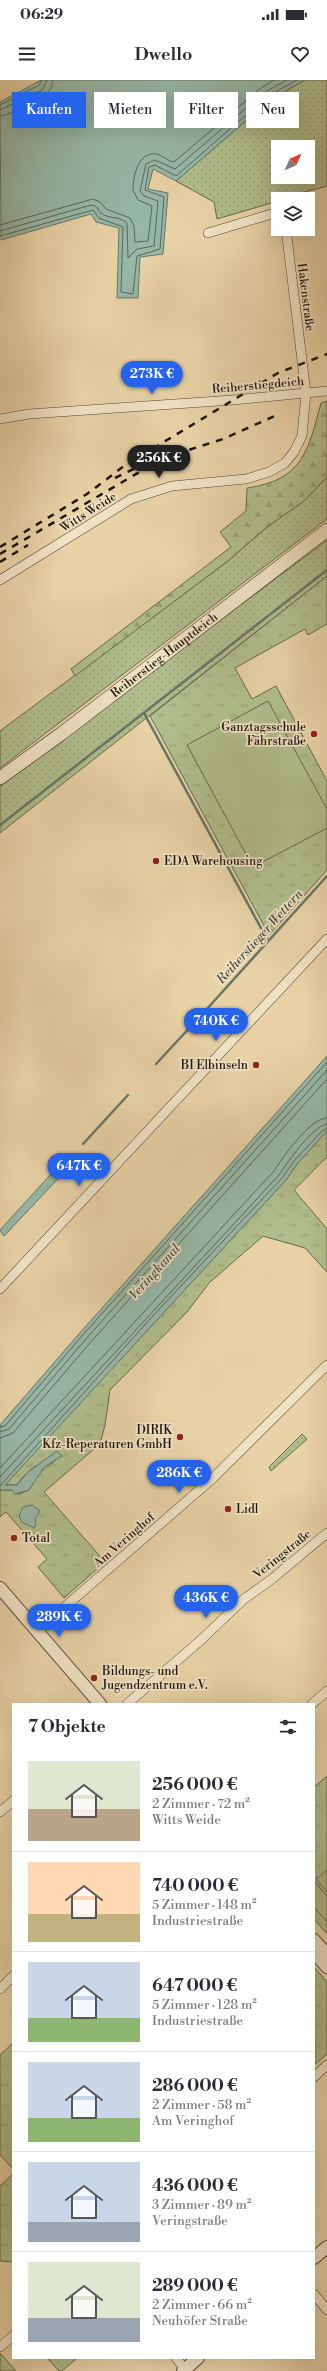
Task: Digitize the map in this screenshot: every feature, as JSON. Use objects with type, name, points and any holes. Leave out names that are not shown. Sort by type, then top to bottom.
[{"type":"main road","name":"Reiherstieg-Hauptdeich","points":[[0,778],[61,734],[327,530]]},
{"type":"street","points":[[208,233],[271,214]]},
{"type":"street","name":"Hakenstraße","points":[[287,236],[306,393]]},
{"type":"street","name":"Reiherstiegdeich","points":[[0,419],[29,414],[234,400],[327,391]]},
{"type":"street","name":"Witts Weide","points":[[0,580],[131,499],[172,486],[246,479],[269,472],[285,463],[294,452],[302,436],[306,393]]},
{"type":"street","points":[[0,1289],[327,939]]},
{"type":"street","name":"Am Veringhof","points":[[37,1631],[212,1479],[327,1365]]},
{"type":"street","name":"Veringstraße","points":[[127,1703],[201,1640],[244,1599],[272,1579],[327,1533]]},
{"type":"street","points":[[0,1588],[99,1703]]},
{"type":"street","points":[[313,1703],[327,1691]]},
{"type":"street","points":[[0,1812],[12,1802]]},
{"type":"street","points":[[315,1941],[327,1955]]},
{"type":"street","points":[[315,1953],[327,1967]]},
{"type":"street","points":[[0,1989],[12,1977]]},
{"type":"street","points":[[315,2076],[327,2065]]},
{"type":"street","points":[[315,2257],[327,2247]]},
{"type":"street","points":[[315,2295],[327,2310]]},
{"type":"street","points":[[0,2346],[12,2337]]},
{"type":"street","points":[[177,2359],[184,2370],[197,2359]]},
{"type":"green space","points":[[305,80],[327,80],[327,186],[304,192],[271,192],[271,203],[217,219],[214,202],[176,181],[246,121],[246,128],[299,128],[299,92],[284,92]]},
{"type":"green space","points":[[327,401],[327,477],[304,501],[267,527],[228,561],[75,676],[71,669],[231,547],[220,532],[246,511],[247,488],[266,484],[280,478],[292,470],[307,449],[321,403]]},
{"type":"green space","points":[[327,477],[327,519],[0,768],[0,731],[228,561],[267,527],[304,501]]},
{"type":"green space","points":[[327,540],[327,576],[0,833],[0,786]]},
{"type":"green space","points":[[327,576],[327,624],[308,635],[305,629],[235,668],[252,699],[276,686],[327,781],[327,870],[269,935],[150,716]]},
{"type":"green space","points":[[268,701],[327,809],[327,828],[253,867],[187,745]]},
{"type":"green space","points":[[327,1131],[327,1157],[294,1190],[327,1229],[327,1272],[305,1248],[263,1236],[209,1283],[187,1312],[110,1390],[105,1425],[100,1444],[44,1492],[105,1562],[64,1598],[38,1567],[47,1559],[6,1512],[0,1517],[0,1490],[13,1490],[19,1494],[29,1490],[38,1474],[56,1460],[50,1460],[34,1467],[17,1485],[4,1485],[286,1180],[297,1164]]},
{"type":"green space","points":[[302,1434],[307,1439],[271,1471],[269,1467]]},
{"type":"green space","points":[[327,1776],[327,1934],[315,1920],[315,1786]]},
{"type":"green space","points":[[327,1870],[327,1892],[316,1879]]},
{"type":"green space","points":[[315,1882],[327,1896],[327,1922],[315,1908]]},
{"type":"green space","points":[[315,1968],[327,1982],[327,2054],[315,2064]]},
{"type":"green space","points":[[12,2044],[12,2168],[0,2155],[0,2055]]},
{"type":"green space","points":[[12,2175],[12,2262],[0,2261],[0,2186]]},
{"type":"green space","points":[[0,2353],[16,2371],[0,2371]]},
{"type":"green space","points":[[48,2359],[76,2359],[62,2371],[59,2371]]},
{"type":"water","points":[[41,80],[305,80],[284,92],[246,92],[246,121],[238,127],[238,92],[174,92],[174,128],[237,128],[176,181],[153,169],[148,189],[168,193],[163,254],[140,257],[138,298],[117,298],[119,228],[96,222],[91,214],[1,240],[0,102],[12,96],[12,128],[86,128],[86,92],[19,92]]},
{"type":"water","name":"Veringkanal","points":[[327,1056],[327,1131],[297,1164],[286,1180],[5,1485],[17,1485],[28,1472],[57,1451],[62,1456],[44,1467],[29,1490],[15,1494],[12,1490],[0,1490],[0,1425],[78,1335]]},
{"type":"water","points":[[63,1161],[70,1166],[4,1236],[0,1230]]},
{"type":"water","points":[[32,1505],[40,1511],[35,1519],[36,1525],[34,1528],[22,1522],[19,1516],[23,1507]]},
{"type":"waterway","points":[[0,825],[327,570]]},
{"type":"waterway","points":[[144,713],[268,941]]},
{"type":"waterway","name":"Reiherstieger Wettern","points":[[206,1010],[327,876]]},
{"type":"waterway","name":"Reiherstieger Wettern","points":[[156,1064],[195,1022]]},
{"type":"waterway","name":"Reiherstieger Wettern","points":[[83,1144],[128,1095]]},
{"type":"railway","points":[[0,547],[87,494],[124,466],[278,373],[327,354]]},
{"type":"railway","points":[[176,454],[223,439],[277,415]]},
{"type":"railway","points":[[0,554],[136,474],[182,452]]},
{"type":"railway","points":[[115,478],[144,464]]},
{"type":"railway","points":[[0,562],[28,545]]},
{"type":"place","name":"Ganztagsschule Fährstraße","points":[[314,734]]},
{"type":"place","name":"EDA Warehousing","points":[[156,861]]},
{"type":"place","name":"BI Elbinseln","points":[[256,1065]]},
{"type":"place","name":"DIRIK Kfz-Reperaturen GmbH","points":[[180,1437]]},
{"type":"place","name":"Lidl","points":[[228,1509]]},
{"type":"place","name":"Total","points":[[14,1538]]},
{"type":"place","name":"Bildungs- und Jugendzentrum e.V.","points":[[94,1678]]}]
